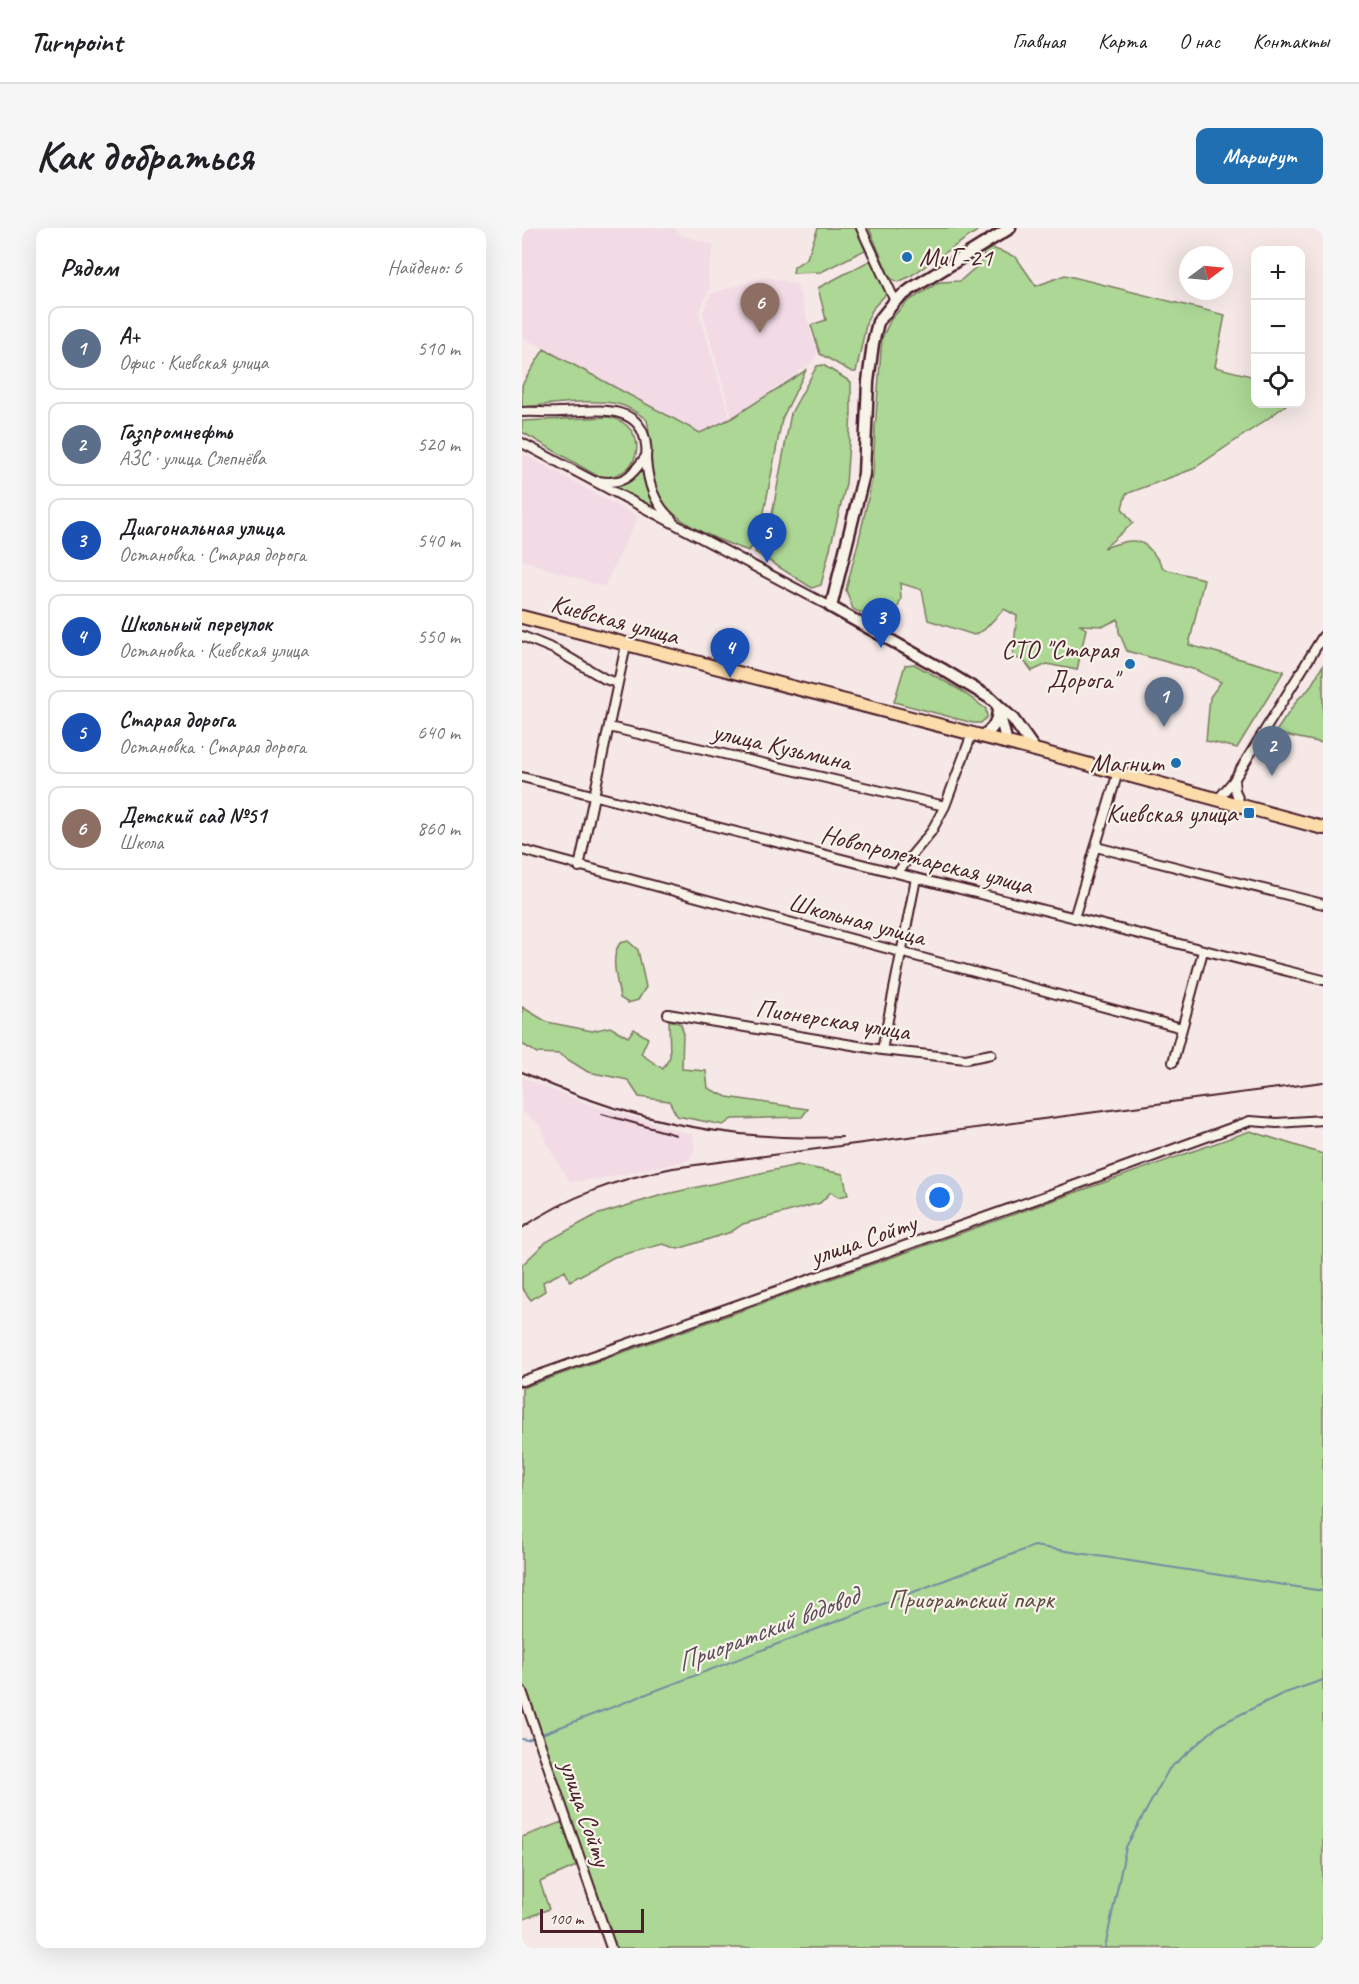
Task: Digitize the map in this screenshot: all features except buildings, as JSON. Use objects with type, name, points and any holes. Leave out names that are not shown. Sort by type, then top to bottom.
[{"type":"main road","name":"Киевская улица","points":[[522,617],[1219,798],[1323,828]]},
{"type":"street","points":[[861,228],[896,301]]},
{"type":"street","points":[[831,607],[864,474],[868,382],[878,322],[896,301],[994,232],[1010,228]]},
{"type":"street","points":[[522,412],[617,411],[630,417],[638,424],[644,435],[649,482],[654,498],[663,512],[683,529]]},
{"type":"street","points":[[522,443],[831,607],[959,679],[997,704],[1013,719],[1035,750]]},
{"type":"street","points":[[593,481],[619,482],[628,477],[646,456]]},
{"type":"street","name":"Киевская улица","points":[[522,636],[556,650],[604,679],[617,683]]},
{"type":"street","points":[[1219,798],[1234,780],[1323,636]]},
{"type":"street","points":[[579,867],[626,645]]},
{"type":"street","points":[[897,873],[931,831],[977,736],[994,727],[997,720],[997,704]]},
{"type":"street","points":[[997,704],[1007,743]]},
{"type":"street","points":[[1007,743],[1013,728],[1013,719]]},
{"type":"street","name":"улица Кузьмина","points":[[609,727],[945,806]]},
{"type":"street","points":[[1074,918],[1118,772]]},
{"type":"street","name":"Новопролетарская улица","points":[[522,777],[916,879],[1323,980]]},
{"type":"street","points":[[1234,780],[1234,790],[1240,804]]},
{"type":"street","points":[[1096,847],[1323,904]]},
{"type":"street","name":"Школьная улица","points":[[522,850],[1182,1028]]},
{"type":"street","points":[[882,1050],[916,879]]},
{"type":"street","points":[[1173,1062],[1203,951]]},
{"type":"street","name":"Пионерская улица","points":[[668,1014],[882,1050],[966,1059],[991,1054]]},
{"type":"street","name":"улица Сойту","points":[[522,1381],[1051,1194],[1250,1121],[1277,1123],[1323,1120]]},
{"type":"street","name":"улица Сойту","points":[[522,1691],[611,1948]]},
{"type":"shaded area","points":[[522,228],[674,228],[683,236],[714,245],[708,273],[710,288],[699,312],[730,418],[700,434],[522,337]]},
{"type":"shaded area","points":[[767,277],[797,285],[817,352],[813,362],[732,418],[703,313],[710,294]]},
{"type":"shaded area","points":[[522,453],[638,517],[604,587],[522,560]]},
{"type":"shaded area","points":[[522,1077],[582,1102],[693,1135],[695,1149],[689,1160],[604,1178],[570,1182],[546,1143],[541,1126],[522,1113]]},
{"type":"green space","points":[[818,228],[856,228],[865,250],[821,272],[793,273],[794,267],[807,258]]},
{"type":"green space","points":[[869,228],[977,228],[977,231],[898,282],[890,278]]},
{"type":"green space","points":[[992,248],[1016,257],[1036,286],[1065,275],[1225,315],[1215,367],[1251,376],[1251,408],[1282,408],[1193,469],[1126,494],[1122,508],[1133,523],[1104,548],[1125,542],[1139,542],[1151,551],[1164,569],[1204,579],[1189,645],[1284,671],[1237,748],[1206,741],[1210,697],[1221,682],[1196,670],[1127,651],[1119,632],[1118,619],[1104,626],[1080,625],[1086,629],[1077,670],[1047,664],[1032,671],[1026,663],[1013,656],[1017,616],[1004,609],[984,630],[974,635],[928,620],[922,590],[900,583],[901,599],[892,624],[885,625],[853,609],[846,590],[873,476],[882,338],[891,319],[907,302],[939,282],[960,281],[985,259],[983,253]]},
{"type":"green space","points":[[871,260],[887,293],[874,307],[867,320],[856,372],[852,372],[820,354],[811,325],[826,320],[818,288]]},
{"type":"green space","points":[[544,349],[700,433],[732,418],[806,370],[782,419],[760,533],[749,551],[693,527],[668,508],[659,497],[654,484],[647,420],[637,413],[608,402],[570,402],[522,407],[522,385]]},
{"type":"green space","points":[[823,365],[851,382],[851,414],[846,484],[821,585],[812,588],[755,552],[768,536],[791,413],[817,366]]},
{"type":"green space","points":[[609,417],[622,422],[631,430],[636,440],[637,451],[626,470],[614,475],[599,477],[522,432],[522,421]]},
{"type":"green space","points":[[644,468],[647,489],[655,510],[610,486],[626,483]]},
{"type":"green space","points":[[914,664],[960,690],[986,709],[987,717],[981,723],[973,723],[894,702],[905,665]]},
{"type":"green space","points":[[1323,665],[1323,743],[1275,733],[1298,699],[1309,689]]},
{"type":"green space","points":[[628,941],[638,950],[646,987],[638,1000],[628,1003],[620,998],[615,956],[620,943]]},
{"type":"green space","points":[[522,1007],[547,1022],[592,1031],[610,1027],[628,1037],[634,1029],[648,1038],[641,1054],[663,1069],[670,1057],[669,1020],[681,1024],[683,1031],[682,1069],[706,1071],[708,1088],[727,1097],[808,1109],[802,1117],[732,1119],[723,1125],[677,1116],[669,1101],[639,1097],[628,1080],[588,1072],[559,1054],[537,1053],[522,1044]]},
{"type":"green space","name":"Приоратский парк","points":[[1250,1131],[1323,1154],[1323,1948],[615,1948],[522,1682],[522,1388]]},
{"type":"green space","points":[[797,1165],[843,1174],[848,1195],[838,1197],[831,1192],[820,1203],[743,1224],[731,1232],[678,1249],[663,1244],[614,1257],[570,1281],[565,1271],[543,1282],[545,1291],[531,1300],[522,1288],[522,1265],[546,1242],[596,1215],[662,1195]]},
{"type":"green space","points":[[562,1822],[576,1866],[540,1882],[549,1909],[522,1920],[522,1837]]},
{"type":"waterway","name":"Приоратский водовод","points":[[542,1734],[1034,1546],[1323,1591]]},
{"type":"waterway","points":[[1105,1948],[1126,1847],[1169,1769],[1219,1725],[1282,1694],[1323,1680]]},
{"type":"waterway","name":"Приоратский водовод","points":[[522,1739],[533,1738]]},
{"type":"railway","points":[[522,1072],[599,1103],[678,1124],[759,1136],[842,1137]]},
{"type":"railway","points":[[522,1228],[557,1207],[594,1190],[673,1168],[1323,1082]]},
{"type":"railway","points":[[602,1114],[676,1135]]},
{"type":"place","name":"МиГ-21","points":[[907,257]]},
{"type":"place","name":"Детский сад №51","points":[[760,333]]},
{"type":"place","name":"Старая дорога","points":[[767,563]]},
{"type":"place","name":"Диагональная улица","points":[[881,648]]},
{"type":"place","name":"СТО \"Старая Дорога\"","points":[[1130,664]]},
{"type":"place","name":"Школьный переулок","points":[[730,678]]},
{"type":"place","name":"А+","points":[[1164,727]]},
{"type":"place","name":"Магнит","points":[[1176,763]]},
{"type":"place","name":"Газпромнефть","points":[[1272,776]]},
{"type":"place","name":"Киевская улица","points":[[1249,813]]}]
